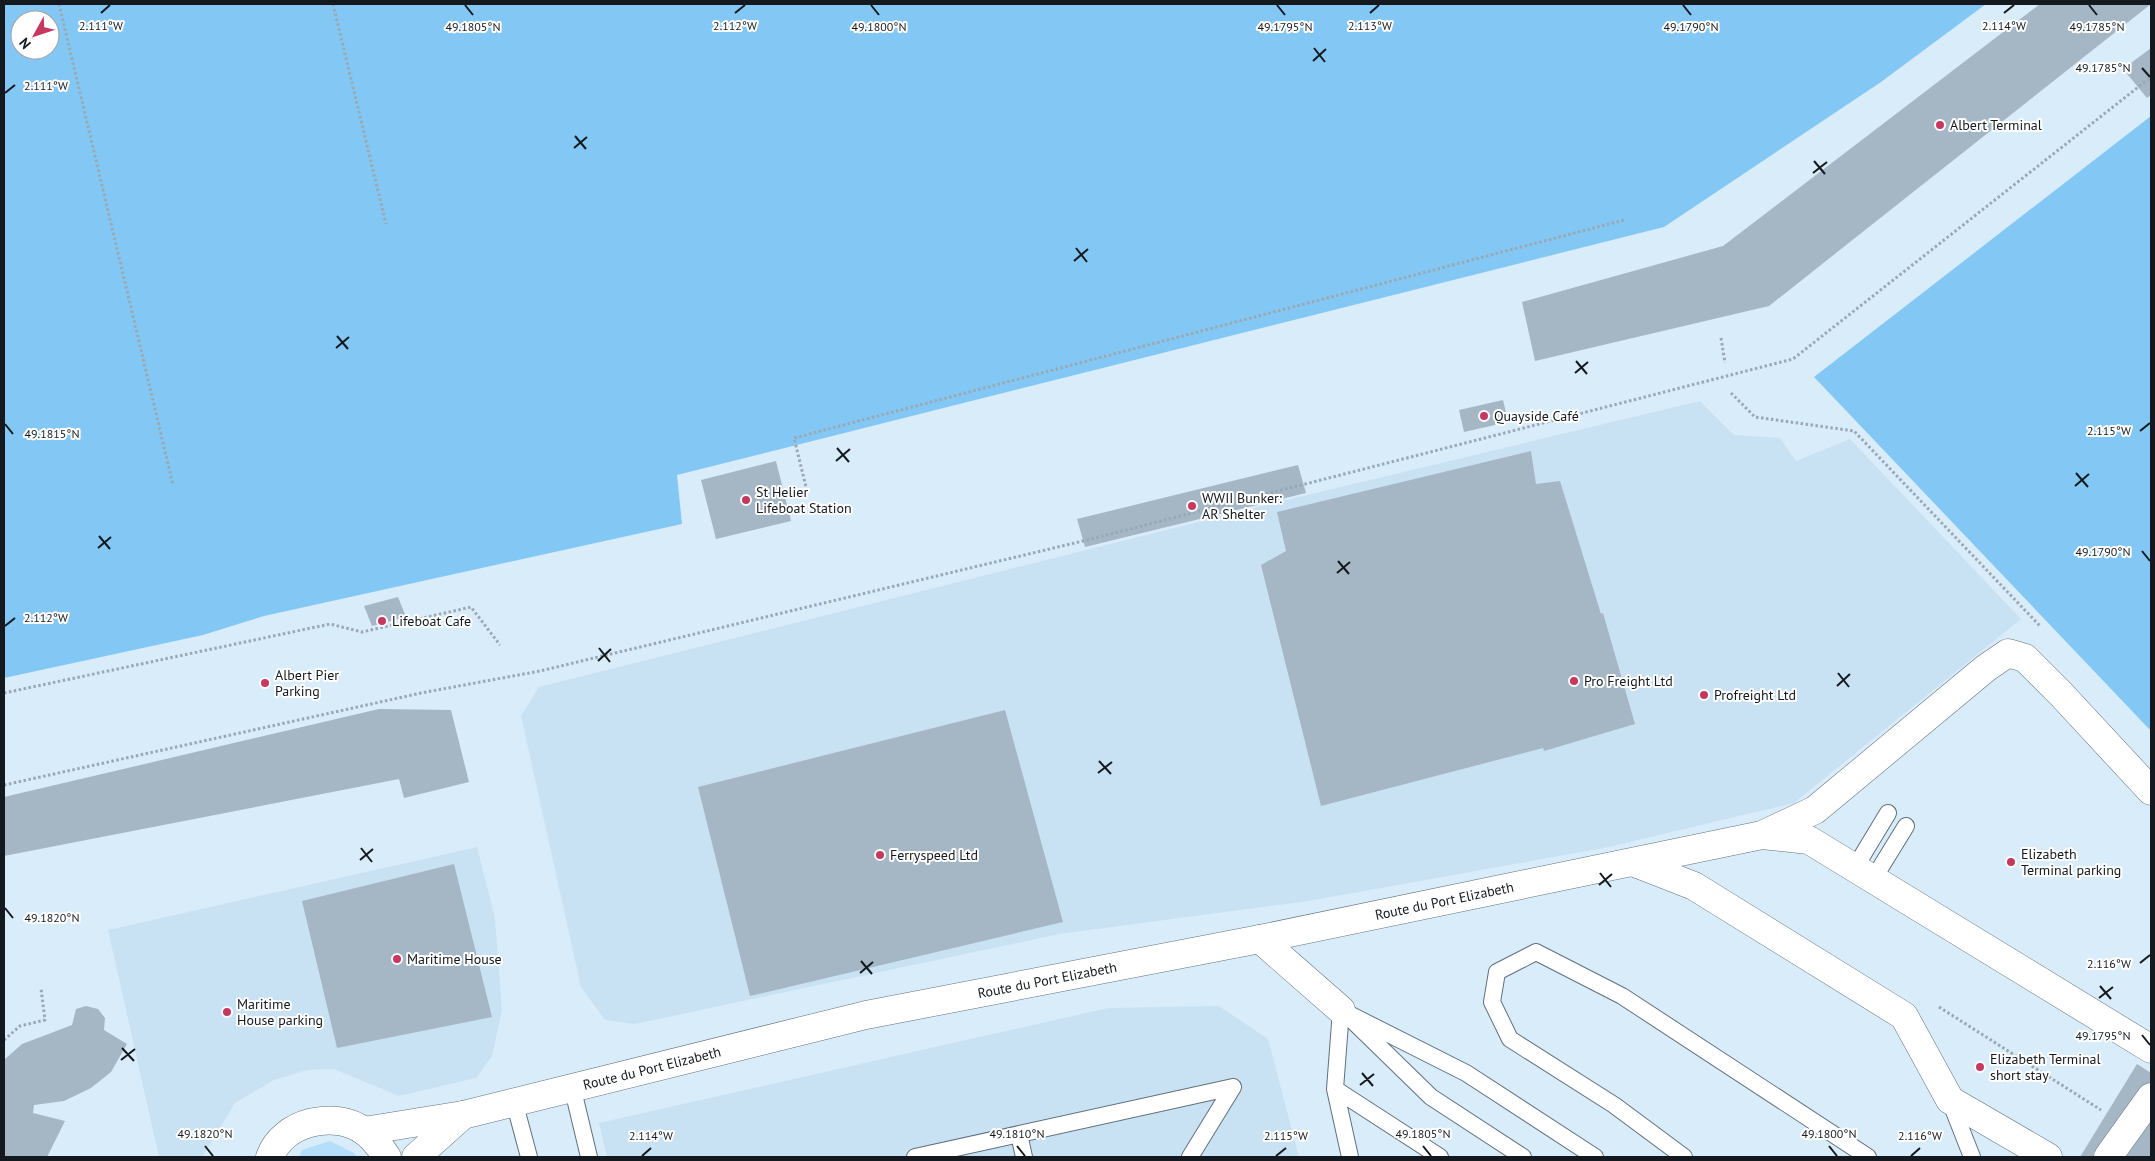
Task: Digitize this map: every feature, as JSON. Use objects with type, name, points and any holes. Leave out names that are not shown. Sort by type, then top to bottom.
[{"type":"street","points":[[1762,834],[1815,810],[1986,668],[2008,653],[2025,658],[2151,792]]},
{"type":"street","points":[[1762,834],[1809,840],[2151,1049]]},
{"type":"street","name":"Route du Port Elizabeth","points":[[364,1130],[463,1115],[572,1086],[866,1015],[1260,939],[1635,863],[1762,834]]},
{"type":"street","points":[[1635,863],[1694,886],[1904,1016],[1950,1100],[2048,1157]]},
{"type":"street","points":[[1260,939],[1341,1010]]},
{"type":"street","points":[[2108,1157],[2151,1097]]},
{"type":"street","points":[[416,1157],[463,1115]]},
{"type":"street","points":[[269,1156],[285,1136],[303,1125],[323,1120],[344,1122],[364,1130],[378,1143],[387,1157]]},
{"type":"lane","points":[[1864,872],[1862,856],[1888,813]]},
{"type":"lane","points":[[1864,872],[1906,826]]},
{"type":"lane","points":[[1684,1157],[1614,1105],[1510,1039],[1492,1002],[1497,972],[1536,952],[1622,996],[1868,1157]]},
{"type":"lane","points":[[1341,1010],[1335,1090],[1350,1157]]},
{"type":"lane","points":[[1341,1010],[1431,1097],[1523,1157]]},
{"type":"lane","points":[[1341,1010],[1466,1073],[1594,1157]]},
{"type":"lane","points":[[572,1086],[589,1157]]},
{"type":"lane","points":[[915,1157],[1233,1087],[1190,1157]]},
{"type":"lane","points":[[1335,1090],[1440,1157]]},
{"type":"lane","points":[[1950,1100],[1972,1157]]},
{"type":"lane","points":[[514,1101],[529,1157]]},
{"type":"lane","points":[[1019,1134],[1024,1157]]},
{"type":"path","points":[[59,4],[173,485]]},
{"type":"path","points":[[333,4],[386,224]]},
{"type":"path","points":[[4,785],[421,693],[559,666],[1086,540],[1793,359],[2151,78]]},
{"type":"path","points":[[808,491],[794,438],[1624,220]]},
{"type":"path","points":[[1721,338],[1726,363]]},
{"type":"path","points":[[1731,393],[1755,417],[1854,431],[2045,631]]},
{"type":"path","points":[[4,693],[330,624],[362,632],[471,606],[500,645]]},
{"type":"path","points":[[4,1040],[20,1026],[45,1020],[41,989]]},
{"type":"shaded area","points":[[4,4],[1986,4],[1881,82],[1664,227],[677,475],[682,524],[264,616],[203,635],[4,678]]},
{"type":"shaded area","points":[[2151,116],[2151,731],[1814,377]]},
{"type":"shaded area","points":[[1700,401],[1734,435],[1780,438],[1796,461],[1850,439],[2021,619],[1794,803],[1609,847],[1308,901],[1059,934],[635,1024],[605,1020],[581,987],[521,716],[539,687],[1278,502]]},
{"type":"shaded area","points":[[477,847],[495,918],[502,1010],[492,1056],[476,1078],[399,1096],[334,1069],[307,1070],[274,1080],[235,1103],[202,1157],[159,1157],[108,930]]},
{"type":"shaded area","points":[[1219,1006],[1268,1039],[1299,1157],[607,1157],[599,1123],[1108,1008]]},
{"type":"shaded area","points":[[330,1141],[354,1153],[357,1157],[299,1157],[302,1150]]},
{"type":"building","name":"Albert Terminal","points":[[2040,4],[2151,4],[1769,306],[1535,361],[1522,302],[1723,246]]},
{"type":"building","points":[[2151,48],[2151,95],[2147,98],[2123,69]]},
{"type":"building","name":"Quayside Café","points":[[1503,400],[1508,422],[1464,432],[1459,410]]},
{"type":"building","points":[[1531,451],[1536,484],[1560,481],[1601,614],[1603,613],[1635,724],[1544,751],[1543,748],[1321,806],[1261,565],[1286,551],[1277,512]]},
{"type":"building","name":"St Helier Lifeboat Station","points":[[776,461],[791,521],[716,539],[701,480]]},
{"type":"building","name":"WWII Bunker: AR Shelter","points":[[1298,465],[1306,493],[1085,547],[1077,519]]},
{"type":"building","points":[[398,597],[406,617],[372,626],[364,606]]},
{"type":"building","points":[[379,709],[451,710],[469,782],[404,798],[399,779],[4,856],[4,797]]},
{"type":"building","name":"Ferryspeed Ltd","points":[[1005,710],[1063,922],[750,996],[698,787]]},
{"type":"building","name":"Maritime House","points":[[454,864],[492,1017],[337,1048],[302,901]]},
{"type":"building","points":[[86,1006],[98,1009],[105,1018],[104,1030],[127,1044],[111,1072],[91,1088],[64,1101],[34,1105],[33,1113],[65,1121],[47,1157],[4,1157],[4,1060],[22,1044],[72,1025],[76,1009]]},
{"type":"building","points":[[2137,1064],[2151,1073],[2151,1157],[2080,1157]]},
{"type":"place","name":"Albert Terminal","points":[[1940,125]]},
{"type":"place","name":"Quayside Café","points":[[1484,416]]},
{"type":"place","name":"St Helier Lifeboat Station","points":[[746,500]]},
{"type":"place","name":"WWII Bunker: AR Shelter","points":[[1192,506]]},
{"type":"place","name":"Lifeboat Cafe","points":[[382,621]]},
{"type":"place","name":"Pro Freight Ltd","points":[[1574,681]]},
{"type":"place","name":"Albert Pier Parking","points":[[265,683]]},
{"type":"place","name":"Profreight Ltd","points":[[1704,695]]},
{"type":"place","name":"Ferryspeed Ltd","points":[[880,855]]},
{"type":"place","name":"Elizabeth Terminal parking","points":[[2011,862]]},
{"type":"place","name":"Maritime House","points":[[397,959]]},
{"type":"place","name":"Maritime House parking","points":[[227,1012]]},
{"type":"place","name":"Elizabeth Terminal short stay","points":[[1980,1067]]}]
